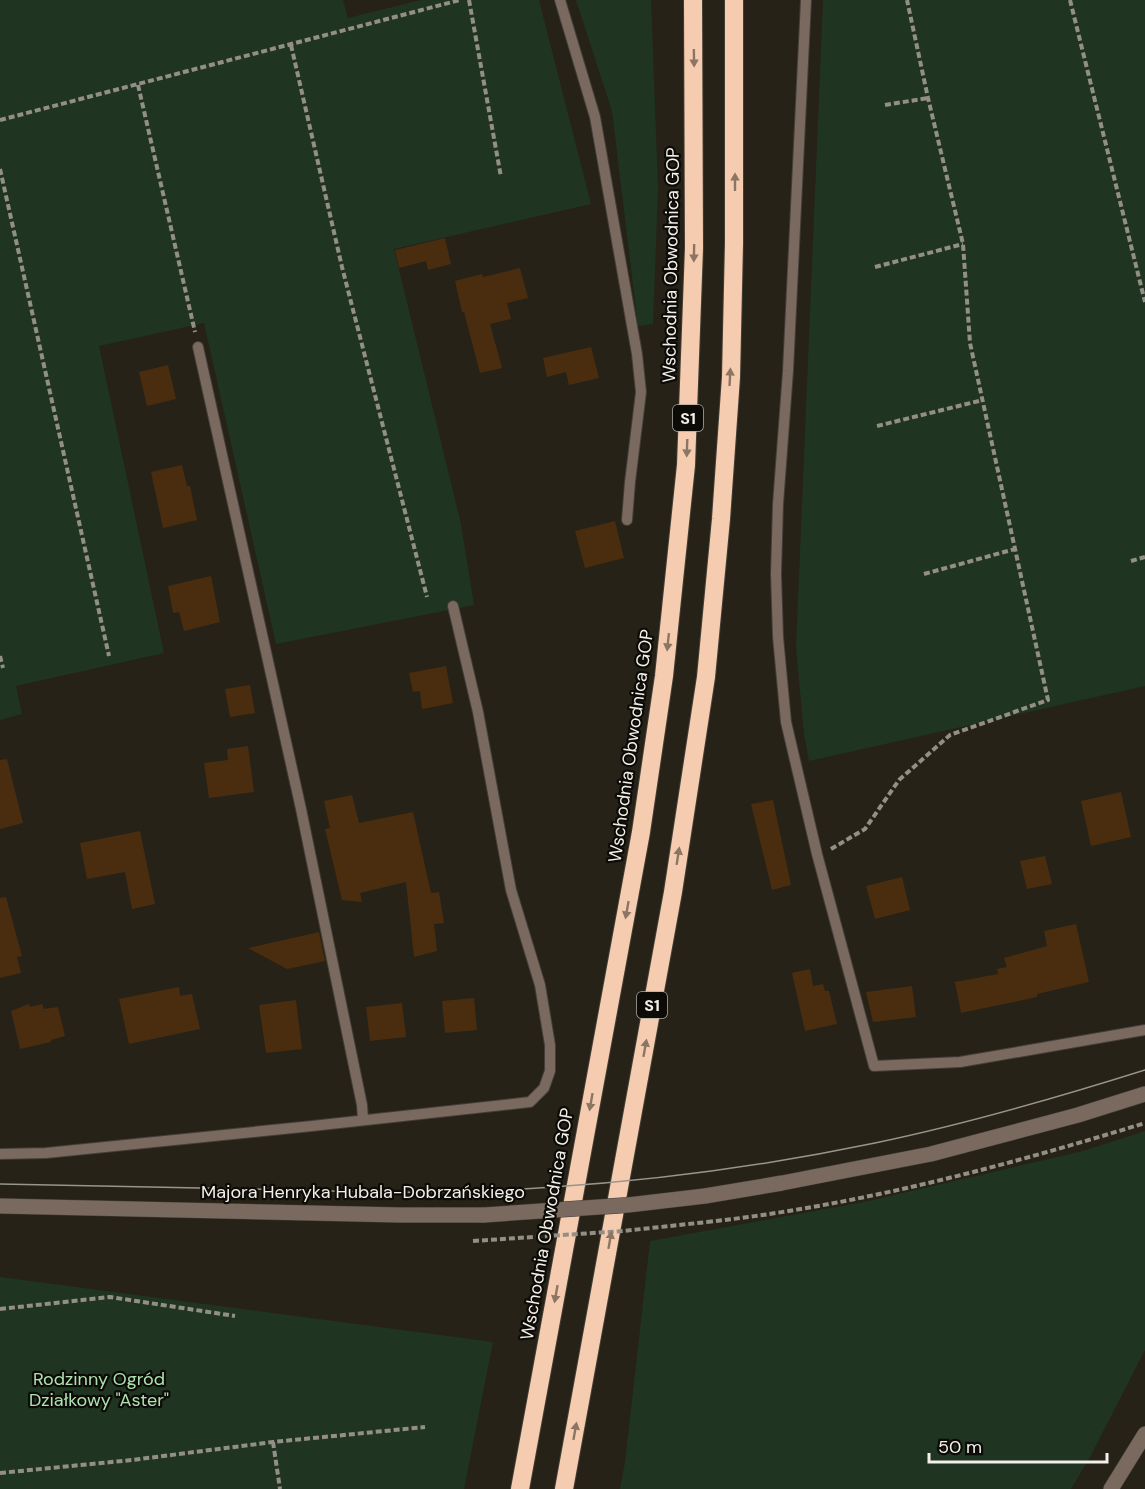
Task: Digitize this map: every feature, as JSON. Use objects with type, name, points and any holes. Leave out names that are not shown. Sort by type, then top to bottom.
[{"type":"highway","name":"Wschodnia Obwodnica GOP","points":[[520,1489],[641,832],[664,676],[686,465],[694,248],[693,0]]},
{"type":"highway","name":"S1","points":[[564,1489],[673,892],[706,677],[721,519],[731,377],[735,0]]},
{"type":"street","name":"Majora Henryka Hubala-Dobrzańskiego","points":[[0,1206],[484,1215],[628,1205],[782,1184],[931,1154],[1078,1115],[1145,1094]]},
{"type":"street","points":[[1111,1489],[1145,1434]]},
{"type":"lane","points":[[560,0],[595,117],[637,354],[641,392],[627,520]]},
{"type":"lane","points":[[806,0],[788,371],[778,504],[777,638],[786,722],[817,854],[874,1066],[960,1062],[1145,1030]]},
{"type":"lane","points":[[198,347],[301,809],[360,1094],[363,1119]]},
{"type":"lane","points":[[0,1154],[46,1153],[530,1102],[544,1088],[550,1071],[550,1045],[540,985],[511,890],[478,712],[453,606]]},
{"type":"path","points":[[0,120],[460,0]]},
{"type":"path","points":[[469,0],[501,177]]},
{"type":"path","points":[[817,854],[835,848],[865,829],[899,780],[950,735],[1048,700],[970,343],[963,244],[907,0]]},
{"type":"path","points":[[1070,0],[1145,302]]},
{"type":"path","points":[[291,45],[342,267],[427,597]]},
{"type":"path","points":[[138,85],[198,347]]},
{"type":"path","points":[[885,105],[928,98]]},
{"type":"path","points":[[0,169],[109,656]]},
{"type":"path","points":[[875,267],[963,244]]},
{"type":"path","points":[[877,426],[983,400]]},
{"type":"path","points":[[924,574],[1015,549]]},
{"type":"path","points":[[1131,561],[1145,557]]},
{"type":"path","points":[[0,656],[3,668]]},
{"type":"path","points":[[473,1241],[623,1231],[755,1217],[822,1206],[920,1185],[1145,1123]]},
{"type":"path","points":[[0,1309],[110,1297],[235,1316]]},
{"type":"path","points":[[0,1473],[425,1427]]},
{"type":"path","points":[[273,1442],[280,1489]]},
{"type":"green space","points":[[0,0],[343,0],[348,18],[421,0],[539,0],[591,204],[394,249],[461,524],[474,605],[276,644],[204,323],[99,346],[164,653],[16,686],[22,714],[0,720]]},
{"type":"green space","points":[[576,0],[651,0],[658,188],[653,324],[638,326],[612,111]]},
{"type":"green space","points":[[823,0],[1145,0],[1145,686],[809,761],[804,734],[796,648]]},
{"type":"green space","points":[[1145,1131],[1145,1350],[1071,1489],[620,1489],[650,1241],[864,1202],[1083,1151]]},
{"type":"green space","name":"Rodzinny Ogród Działkowy \"Aster\"","points":[[0,1277],[493,1342],[464,1489],[0,1489]]},
{"type":"building","points":[[445,238],[451,264],[428,270],[426,261],[399,268],[395,250]]},
{"type":"building","points":[[520,268],[528,298],[507,303],[511,319],[490,324],[502,368],[480,373],[455,281]]},
{"type":"building","points":[[591,347],[599,378],[569,385],[566,372],[547,377],[543,358]]},
{"type":"building","points":[[168,365],[176,399],[147,406],[139,372]]},
{"type":"building","points":[[182,465],[187,486],[190,486],[197,520],[163,528],[151,472]]},
{"type":"building","points":[[615,521],[624,558],[585,568],[575,531]]},
{"type":"building","points":[[211,576],[220,622],[184,631],[179,612],[173,613],[168,586]]},
{"type":"building","points":[[446,666],[453,703],[422,709],[420,691],[413,692],[409,673]]},
{"type":"building","points":[[250,685],[255,713],[230,717],[225,689]]},
{"type":"building","points":[[248,746],[254,792],[209,798],[204,763],[228,760],[227,749]]},
{"type":"building","points":[[7,759],[23,823],[0,829],[0,760]]},
{"type":"building","points":[[1121,792],[1131,837],[1091,846],[1081,801]]},
{"type":"building","points":[[352,795],[359,823],[413,812],[431,893],[439,892],[444,923],[434,924],[437,951],[414,957],[406,882],[360,893],[362,902],[342,900],[325,829],[330,828],[324,801]]},
{"type":"building","points":[[773,800],[791,885],[772,890],[751,804]]},
{"type":"building","points":[[140,831],[155,904],[132,909],[125,872],[87,879],[80,843]]},
{"type":"building","points":[[1045,856],[1052,884],[1027,889],[1020,861]]},
{"type":"building","points":[[902,877],[910,910],[875,919],[866,886]]},
{"type":"building","points":[[6,897],[22,956],[17,957],[21,973],[0,978],[0,898]]},
{"type":"building","points":[[1076,924],[1089,982],[1037,994],[1037,997],[961,1013],[955,982],[998,974],[997,969],[1007,967],[1004,958],[1047,946],[1044,931]]},
{"type":"building","points":[[319,932],[325,961],[287,969],[248,948]]},
{"type":"building","points":[[810,969],[813,986],[823,984],[825,991],[829,991],[837,1024],[805,1031],[792,973]]},
{"type":"building","points":[[912,986],[916,1017],[873,1022],[866,992]]},
{"type":"building","points":[[179,987],[180,996],[192,994],[200,1029],[129,1044],[119,999]]},
{"type":"building","points":[[474,998],[477,1030],[445,1033],[442,1001]]},
{"type":"building","points":[[296,1000],[302,1049],[266,1053],[259,1005]]},
{"type":"building","points":[[402,1003],[406,1037],[370,1041],[366,1007]]},
{"type":"building","points":[[29,1004],[30,1007],[42,1004],[44,1009],[58,1007],[65,1036],[51,1040],[51,1042],[20,1049],[11,1011]]},
{"type":"tram line","points":[[0,1184],[439,1192],[515,1190],[634,1180],[755,1165],[875,1143],[1011,1110],[1145,1070]]}]
